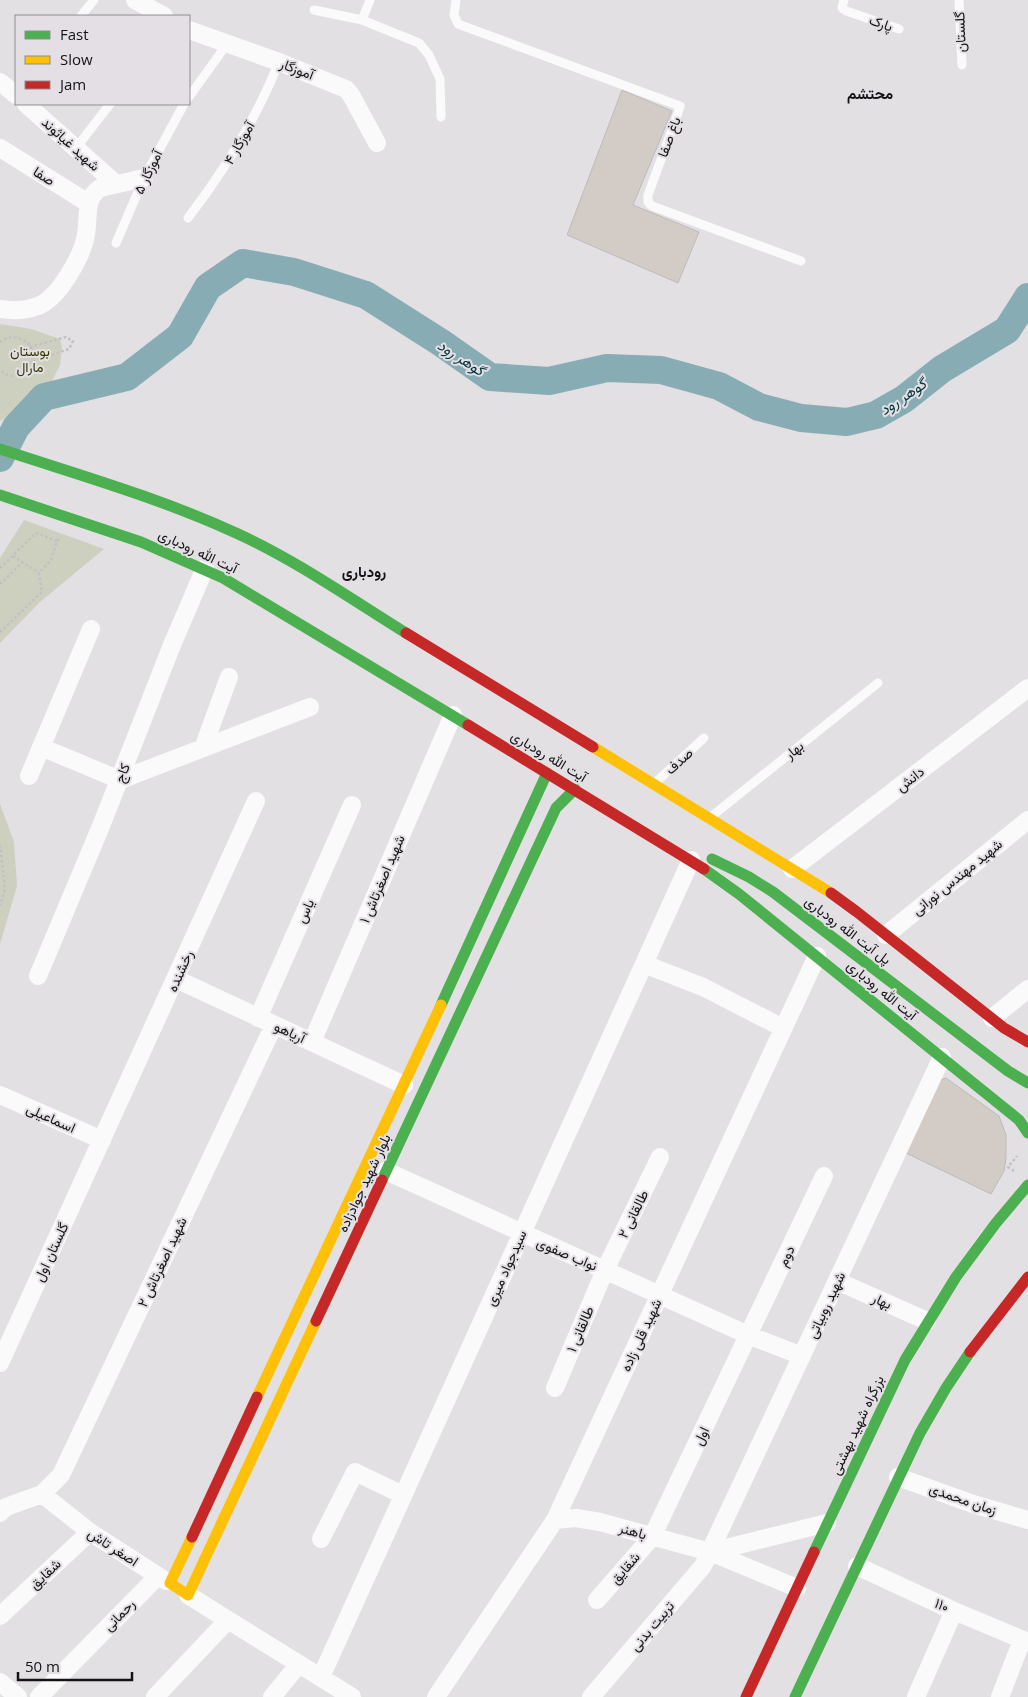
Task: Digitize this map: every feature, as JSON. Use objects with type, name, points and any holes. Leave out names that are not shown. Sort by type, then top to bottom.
[{"type":"main road","points":[[0,449],[181,509],[252,540],[654,784],[840,900],[997,1022],[1028,1042]]},
{"type":"main road","name":"آیت الله رودباری","points":[[0,495],[136,539],[205,568],[245,590],[691,860],[739,894],[946,1060],[1019,1120],[1028,1133]]},
{"type":"main road","points":[[512,751],[522,770]]},
{"type":"main road","name":"بلوار شهید جوادزاده","points":[[188,1595],[423,1094],[544,797],[547,773]]},
{"type":"main road","name":"بلوار شهید جوادزاده","points":[[164,1580],[404,1085],[526,822],[544,797],[575,789]]},
{"type":"main road","name":"پل آیت الله رودباری","points":[[635,826],[716,861],[749,877],[773,892],[1000,1065],[1028,1083]]},
{"type":"main road","points":[[997,1022],[1009,1036],[1012,1044]]},
{"type":"main road","points":[[990,1072],[1002,1067],[1010,1057]]},
{"type":"main road","points":[[946,1060],[973,1070]]},
{"type":"main road","points":[[404,1085],[423,1094]]},
{"type":"main road","name":"بزرگراه شهید بهشتی","points":[[746,1697],[895,1379],[927,1322],[973,1252],[1026,1186]]},
{"type":"main road","points":[[795,1697],[920,1432],[954,1375],[989,1326],[1028,1277]]},
{"type":"main road","name":"اصغر تاش","points":[[164,1580],[188,1595]]},
{"type":"street","points":[[135,0],[162,15]]},
{"type":"street","name":"آموزگار","points":[[190,30],[279,62],[346,89],[377,143]]},
{"type":"street","points":[[0,82],[15,94]]},
{"type":"street","name":"شهید غیاثوند","points":[[27,105],[116,184]]},
{"type":"street","name":"صفا","points":[[0,148],[88,203]]},
{"type":"street","points":[[0,309],[11,310],[37,306],[45,302],[63,283],[76,261],[86,235],[88,203],[95,191],[100,188],[144,178]]},
{"type":"street","name":"کاج","points":[[38,976],[120,780],[172,645],[205,568]]},
{"type":"street","points":[[28,776],[90,629]]},
{"type":"street","points":[[204,748],[229,677]]},
{"type":"street","name":"دانش","points":[[792,869],[1028,688]]},
{"type":"street","points":[[41,747],[120,780],[310,707]]},
{"type":"street","name":"شهید اصغرتاش ۱","points":[[312,1042],[453,716]]},
{"type":"street","name":"رخشنده","points":[[102,1140],[256,800]]},
{"type":"street","name":"یاس","points":[[266,1021],[352,804]]},
{"type":"street","name":"شهید مهندس نورانی","points":[[886,935],[1028,820]]},
{"type":"street","name":"سیدجواد میری","points":[[321,1676],[691,860]]},
{"type":"street","name":"شهید قلی زاده","points":[[436,1697],[555,1520],[816,956]]},
{"type":"street","points":[[644,964],[703,986],[783,1028]]},
{"type":"street","name":"آریاهو","points":[[176,979],[404,1085]]},
{"type":"street","points":[[997,1022],[1028,989]]},
{"type":"street","name":"شهید اصغرتاش ۲","points":[[42,1494],[62,1475],[266,1021]]},
{"type":"street","name":"شهید روبیاتی","points":[[710,1552],[837,1281],[946,1060]]},
{"type":"street","name":"اسماعیلی","points":[[0,1096],[102,1140]]},
{"type":"street","name":"گلستان اول","points":[[0,1363],[102,1140]]},
{"type":"street","name":"طالقانی ۲","points":[[605,1270],[660,1157]]},
{"type":"street","name":"نواب صفوی","points":[[386,1171],[748,1335],[802,1356]]},
{"type":"street","name":"دوم","points":[[748,1335],[824,1176]]},
{"type":"street","name":"طالقانی ۱","points":[[555,1388],[605,1270]]},
{"type":"street","name":"بهار","points":[[837,1281],[927,1322]]},
{"type":"street","name":"اول","points":[[652,1537],[748,1335]]},
{"type":"street","points":[[322,1539],[355,1472],[403,1495]]},
{"type":"street","name":"زمان محمدی","points":[[898,1477],[973,1504],[1028,1520]]},
{"type":"street","points":[[0,1513],[6,1507],[42,1494]]},
{"type":"street","name":"اصغر تاش","points":[[42,1494],[90,1532],[164,1580]]},
{"type":"street","name":"باهنر","points":[[555,1520],[576,1518],[600,1522],[710,1552],[797,1588]]},
{"type":"street","name":"باهنر","points":[[710,1552],[827,1523]]},
{"type":"street","name":"شقایق","points":[[0,1616],[90,1532]]},
{"type":"street","name":"شقایق","points":[[597,1600],[652,1537]]},
{"type":"street","name":"تربیت بدنی","points":[[591,1697],[703,1566],[710,1552]]},
{"type":"street","name":"۱۱۰","points":[[856,1566],[1025,1641]]},
{"type":"street","name":"رحمانی","points":[[39,1697],[164,1580]]},
{"type":"street","points":[[188,1595],[352,1697]]},
{"type":"street","points":[[916,1697],[954,1611]]},
{"type":"street","points":[[155,1697],[228,1620]]},
{"type":"street","points":[[1000,1697],[1025,1641]]},
{"type":"street","points":[[272,1697],[299,1664]]},
{"type":"street","points":[[0,1682],[18,1697]]},
{"type":"lane","points":[[82,15],[94,0]]},
{"type":"lane","points":[[362,20],[370,0]]},
{"type":"lane","name":"باغ صفا","points":[[456,0],[454,15],[458,24],[680,106],[648,195],[648,202],[652,206],[801,261]]},
{"type":"lane","name":"پارک","points":[[844,0],[842,8],[846,11],[899,29]]},
{"type":"lane","name":"گلستان","points":[[959,0],[962,65]]},
{"type":"lane","points":[[314,10],[362,20],[419,43],[429,55],[440,79],[441,117]]},
{"type":"lane","points":[[190,96],[227,44]]},
{"type":"lane","name":"آموزگار ۴","points":[[188,218],[213,186],[245,135],[267,93],[279,62]]},
{"type":"lane","points":[[76,148],[109,105]]},
{"type":"lane","name":"آموزگار ۵","points":[[116,243],[144,178],[183,105]]},
{"type":"lane","name":"بهار","points":[[709,818],[878,683]]},
{"type":"lane","name":"صدف","points":[[654,784],[704,738]]},
{"type":"path","points":[[0,342],[14,336],[23,339],[30,346],[33,354],[32,362],[27,370],[20,375],[1,372]]},
{"type":"path","points":[[30,346],[66,337],[73,341],[69,349],[32,362]]},
{"type":"path","points":[[0,568],[36,534],[57,541]]},
{"type":"path","points":[[39,573],[50,560],[57,541],[64,535]]},
{"type":"path","points":[[0,632],[42,592],[39,573],[13,556]]},
{"type":"path","points":[[0,584],[23,562]]},
{"type":"path","points":[[0,626],[3,629]]},
{"type":"path","points":[[0,844],[6,888],[0,906]]},
{"type":"path","points":[[1008,1167],[1018,1156]]},
{"type":"green space","name":"بوستان مارال","points":[[0,324],[31,329],[60,339],[62,348],[60,365],[47,391],[0,421]]},
{"type":"green space","points":[[24,520],[104,549],[40,602],[0,643],[0,558]]},
{"type":"green space","points":[[0,804],[14,842],[17,886],[0,944]]},
{"type":"building","points":[[622,90],[672,111],[633,205],[699,232],[678,283],[567,235]]},
{"type":"building","points":[[946,1078],[999,1116],[1006,1135],[1006,1158],[1004,1171],[991,1194],[906,1153],[938,1081]]},
{"type":"waterway","name":"گوهر رود","points":[[0,458],[16,427],[44,397],[127,377],[180,336],[208,287],[243,263],[294,272],[366,295],[440,342],[490,377],[549,381],[607,368],[661,370],[719,386],[759,407],[801,418],[847,422],[876,415],[904,399],[942,369],[1007,330],[1028,297]]},
{"type":"traffic: fast","points":[[0,449],[149,498],[236,533],[280,555],[406,633]]},
{"type":"traffic: fast","points":[[0,495],[141,542],[223,578],[468,725]]},
{"type":"traffic: fast","points":[[441,1005],[547,773]]},
{"type":"traffic: fast","points":[[382,1180],[556,808],[575,789]]},
{"type":"traffic: fast","points":[[712,859],[749,877],[773,892],[1008,1071],[1028,1083]]},
{"type":"traffic: fast","points":[[704,869],[739,894],[1019,1120],[1028,1133]]},
{"type":"traffic: fast","points":[[814,1552],[905,1360],[956,1277],[996,1223],[1028,1185]]},
{"type":"traffic: fast","points":[[795,1697],[920,1433],[946,1388],[970,1352]]},
{"type":"traffic: slow","points":[[593,747],[831,893]]},
{"type":"traffic: slow","points":[[257,1397],[441,1005]]},
{"type":"traffic: slow","points":[[192,1537],[170,1583],[188,1595],[316,1321]]},
{"type":"traffic: jam","points":[[406,633],[593,747]]},
{"type":"traffic: jam","points":[[468,725],[704,869]]},
{"type":"traffic: jam","points":[[831,893],[1004,1028],[1028,1042]]},
{"type":"traffic: jam","points":[[316,1321],[382,1180]]},
{"type":"traffic: jam","points":[[970,1352],[1028,1277]]},
{"type":"traffic: jam","points":[[192,1537],[257,1397]]},
{"type":"traffic: jam","points":[[746,1697],[814,1552]]},
{"type":"district","name":"محتشم","points":[[870,94]]},
{"type":"district","name":"رودباری","points":[[364,572]]}]
